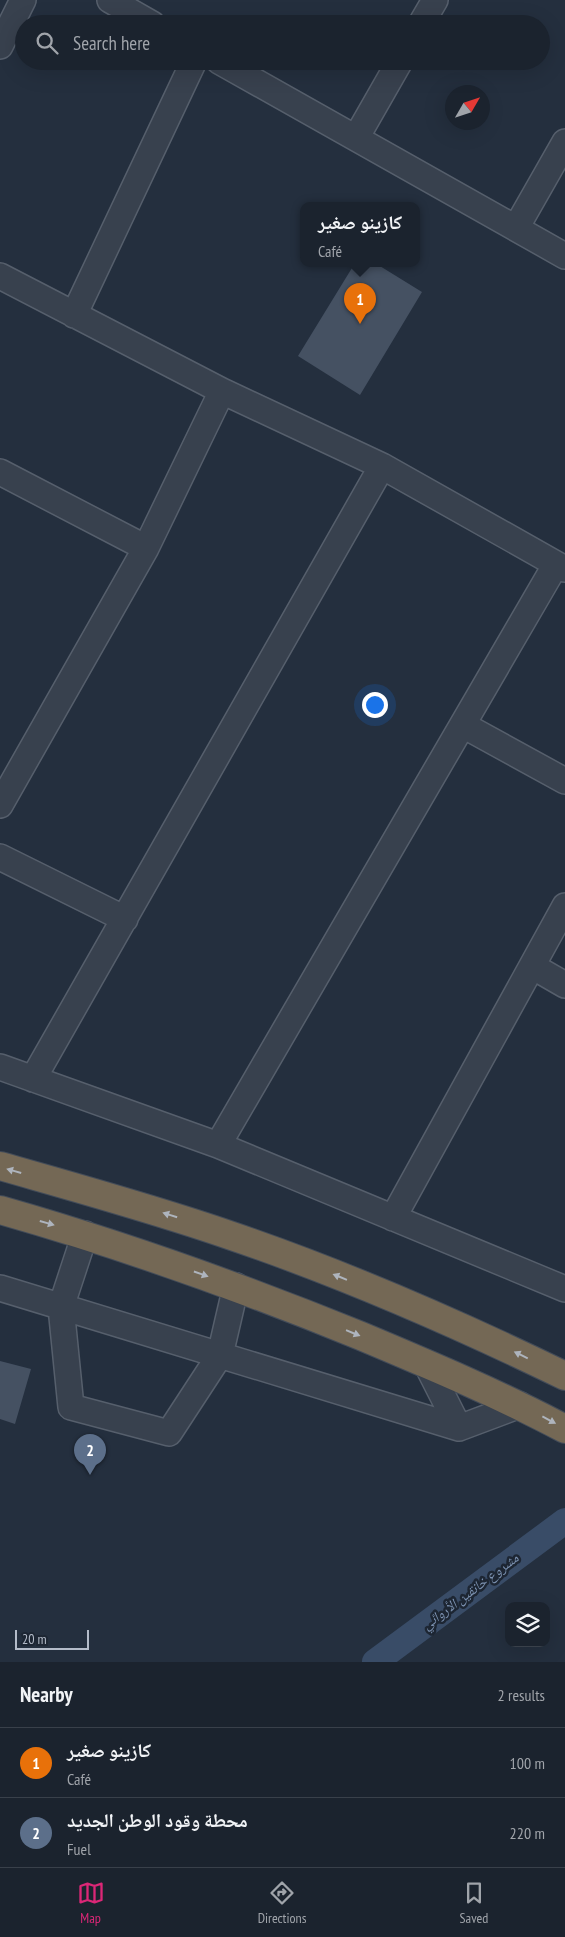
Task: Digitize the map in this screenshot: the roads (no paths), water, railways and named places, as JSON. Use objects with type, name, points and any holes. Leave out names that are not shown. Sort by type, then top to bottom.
[{"type":"highway","points":[[0,1166],[95,1192],[230,1235],[310,1265],[485,1338],[565,1376]]},
{"type":"highway","points":[[85,1234],[95,1192]]},
{"type":"highway","points":[[0,1210],[85,1234],[236,1286],[426,1364],[520,1405],[565,1429]]},
{"type":"street","points":[[16,15],[23,0]]},
{"type":"street","points":[[110,0],[136,15]]},
{"type":"street","points":[[427,15],[435,0]]},
{"type":"street","points":[[0,46],[15,16]]},
{"type":"street","points":[[74,315],[190,70]]},
{"type":"street","points":[[235,70],[565,256]]},
{"type":"street","points":[[356,138],[395,70]]},
{"type":"street","points":[[516,228],[565,142]]},
{"type":"street","points":[[0,276],[222,391],[382,466],[561,566],[463,725],[218,1145]]},
{"type":"street","points":[[0,805],[146,548],[222,391]]},
{"type":"street","points":[[33,1079],[126,919],[382,466]]},
{"type":"street","points":[[0,472],[146,548]]},
{"type":"street","points":[[463,725],[565,781]]},
{"type":"street","points":[[0,857],[126,919]]},
{"type":"street","points":[[394,1218],[565,906]]},
{"type":"street","points":[[532,966],[565,985]]},
{"type":"street","points":[[0,1067],[218,1145],[565,1289]]},
{"type":"street","points":[[85,1234],[61,1307],[71,1407],[169,1433],[220,1355],[236,1286]]},
{"type":"street","points":[[0,1288],[459,1428],[520,1405]]},
{"type":"street","points":[[426,1364],[459,1428]]},
{"type":"waterway","name":"مشروع خانقين الأروائي","points":[[375,1662],[565,1521]]},
{"type":"place","name":"كازينو صغير","points":[[360,324]]},
{"type":"place","name":"محطة وقود الوطن الجديد","points":[[90,1475]]}]
